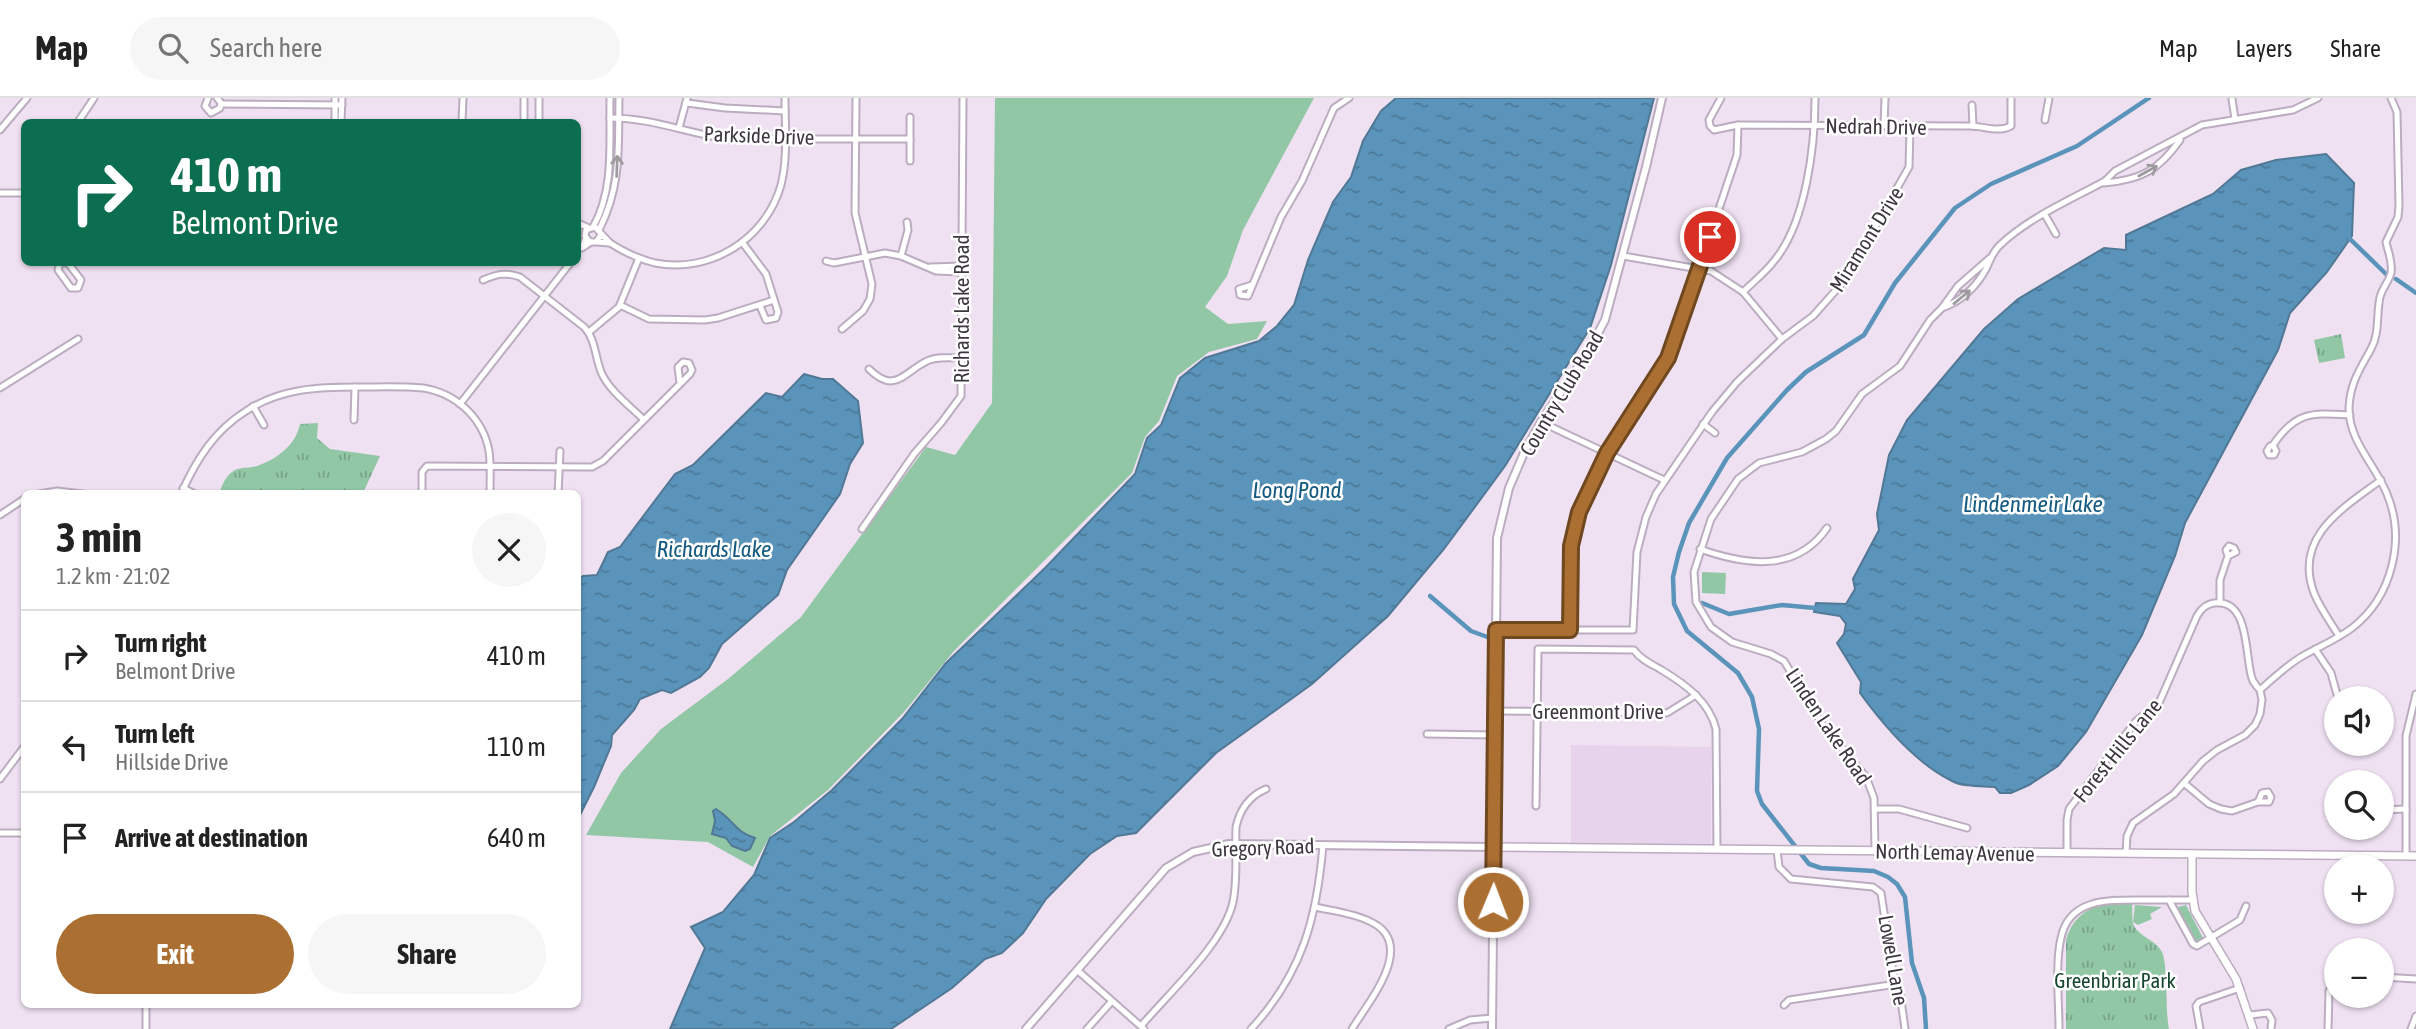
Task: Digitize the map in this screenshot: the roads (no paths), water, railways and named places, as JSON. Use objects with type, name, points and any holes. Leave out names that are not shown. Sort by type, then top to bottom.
[{"type":"main road","name":"North Lemay Avenue","points":[[1494,847],[2416,856]]},
{"type":"main road","points":[[2192,854],[2193,900],[2199,921],[2240,988],[2253,1029]]},
{"type":"street","points":[[0,130],[27,98]]},
{"type":"street","points":[[80,119],[94,98]]},
{"type":"street","points":[[208,98],[205,106],[209,112],[216,112],[219,101],[337,103],[342,98]]},
{"type":"street","points":[[462,119],[463,98]]},
{"type":"street","points":[[524,98],[524,119]]},
{"type":"street","points":[[539,98],[539,119]]},
{"type":"street","points":[[592,234],[602,209],[609,178],[610,98]]},
{"type":"street","points":[[581,250],[615,192],[619,98]]},
{"type":"street","points":[[581,226],[639,258],[666,264],[695,263],[719,256],[742,242],[765,218],[778,194],[784,167],[785,98]]},
{"type":"street","points":[[842,329],[859,317],[870,299],[872,276],[855,213],[856,98]]},
{"type":"street","name":"Richards Lake Road","points":[[862,529],[914,454],[942,423],[961,396],[963,98]]},
{"type":"street","points":[[1252,285],[1280,217],[1302,181],[1334,108],[1349,98]]},
{"type":"street","name":"Country Club Road","points":[[1492,1029],[1497,545],[1501,519],[1518,465],[1541,422],[1596,340],[1605,320],[1662,98]]},
{"type":"street","name":"Nedrah Drive","points":[[1721,98],[1709,120],[1710,126],[1717,131],[1738,125],[1910,128],[1973,126],[2003,130],[2011,126],[2011,98]]},
{"type":"street","points":[[1743,292],[1773,262],[1789,235],[1808,175],[1815,126],[1815,98]]},
{"type":"street","points":[[1884,126],[1885,98]]},
{"type":"street","points":[[2045,120],[2049,98]]},
{"type":"street","name":"Linden Lake Road","points":[[1942,308],[1955,304],[1965,296],[1998,247],[2014,233],[2101,183],[2139,157],[2182,138],[2202,125],[2292,110],[2318,98]]},
{"type":"street","points":[[2391,98],[2397,111]]},
{"type":"street","points":[[2260,690],[2281,671],[2361,620],[2377,600],[2393,562],[2394,518],[2381,480],[2356,440],[2350,415],[2353,380],[2375,339],[2379,300],[2391,274],[2391,257],[2386,242],[2398,217],[2399,206],[2398,98]]},
{"type":"street","points":[[2232,99],[2235,119]]},
{"type":"street","points":[[679,128],[687,100],[725,108],[785,111]]},
{"type":"street","points":[[1972,105],[1973,126]]},
{"type":"street","points":[[910,117],[910,161]]},
{"type":"street","name":"Parkside Drive","points":[[610,118],[639,118],[728,139],[910,139]]},
{"type":"street","points":[[1496,630],[1570,630],[1573,535],[1583,501],[1607,453],[1668,358],[1737,156],[1738,125]]},
{"type":"street","name":"Miramont Drive","points":[[1570,630],[1633,630],[1634,576],[1639,540],[1650,506],[1664,480],[1703,424],[1737,382],[1821,307],[1845,280],[1909,167],[1910,128]]},
{"type":"street","name":"Linden Lake Road","points":[[2101,183],[2121,182],[2143,175],[2164,161],[2182,138]]},
{"type":"street","points":[[0,193],[21,193]]},
{"type":"street","points":[[2045,215],[2056,234]]},
{"type":"street","points":[[901,256],[908,230],[906,222]]},
{"type":"street","points":[[742,242],[766,274],[778,312],[774,320],[766,320],[760,306]]},
{"type":"street","points":[[826,261],[834,263],[885,253],[930,267],[961,269]]},
{"type":"street","points":[[1623,256],[1711,271],[1743,292],[1782,340]]},
{"type":"street","points":[[589,332],[612,315],[620,305],[639,258]]},
{"type":"street","name":"Linden Lake Road","points":[[1875,851],[1875,809],[1872,790],[1866,777],[1820,721],[1784,661],[1771,653],[1732,642],[1721,636],[1706,620],[1696,601],[1694,572],[1711,519],[1727,492],[1742,475],[1769,459],[1802,452],[1836,431],[1862,394],[1900,366],[1930,320],[1958,286],[1990,258]]},
{"type":"street","points":[[59,266],[58,270],[71,288],[78,288],[80,280],[70,266]]},
{"type":"street","points":[[460,404],[568,266]]},
{"type":"street","points":[[483,280],[499,273],[520,277],[589,332],[607,383],[643,419]]},
{"type":"street","points":[[620,305],[649,319],[705,320],[774,300]]},
{"type":"street","points":[[0,388],[78,339]]},
{"type":"street","points":[[869,369],[880,379],[894,381],[933,359],[961,358]]},
{"type":"street","points":[[422,490],[423,469],[427,466],[592,467],[603,461],[680,383]]},
{"type":"street","points":[[354,420],[355,387]]},
{"type":"street","points":[[182,490],[195,464],[215,436],[253,406],[277,395],[303,389],[355,387],[425,389],[442,393],[460,404],[482,431],[488,449],[490,490]]},
{"type":"street","points":[[253,406],[264,425]]},
{"type":"street","points":[[2273,445],[2284,429],[2301,417],[2321,413],[2350,415]]},
{"type":"street","points":[[1541,422],[1664,480]]},
{"type":"street","points":[[1703,424],[1715,433]]},
{"type":"street","points":[[558,490],[560,451]]},
{"type":"street","points":[[2339,636],[2314,593],[2311,561],[2314,546],[2328,521],[2381,480]]},
{"type":"street","points":[[0,515],[21,501]]},
{"type":"street","points":[[1700,549],[1741,561],[1786,559],[1810,548],[1828,528]]},
{"type":"street","points":[[2126,853],[2127,836],[2133,823],[2174,794],[2203,761],[2217,750],[2245,735],[2255,725],[2260,714],[2262,700],[2251,673],[2247,639],[2233,610],[2220,603],[2220,580],[2228,556]]},
{"type":"street","name":"Forest Hills Lane","points":[[2067,853],[2067,820],[2075,799],[2111,757],[2136,721],[2159,703],[2201,610],[2213,603],[2220,603]]},
{"type":"street","points":[[1536,806],[1538,649],[1634,650],[1638,656],[1696,695],[1707,707],[1716,729],[1717,849]]},
{"type":"street","points":[[2315,649],[2330,673],[2334,686]]},
{"type":"street","points":[[2406,856],[2406,736],[2416,694]]},
{"type":"street","name":"Greenmont Drive","points":[[1495,711],[1667,713],[1696,695]]},
{"type":"street","points":[[1427,734],[1495,734]]},
{"type":"street","points":[[1,779],[21,751]]},
{"type":"street","points":[[2184,783],[2209,804],[2221,810],[2241,809],[2258,802]]},
{"type":"street","points":[[1077,970],[1142,1027],[1211,945],[1226,922],[1235,889],[1236,827],[1242,809],[1257,793],[1266,789]]},
{"type":"street","points":[[1875,809],[1899,809],[1967,828]]},
{"type":"street","points":[[2394,810],[2406,810]]},
{"type":"street","points":[[0,833],[21,833]]},
{"type":"street","name":"Gregory Road","points":[[1026,1029],[1166,868],[1193,852],[1217,845],[1236,844],[1494,847]]},
{"type":"street","points":[[1251,1029],[1282,990],[1297,963],[1319,892],[1323,845]]},
{"type":"street","name":"Lowell Lane","points":[[1777,850],[1779,867],[1790,879],[1873,887],[1881,893],[1905,1029]]},
{"type":"street","points":[[2059,1029],[2059,944],[2065,926],[2075,913],[2087,904],[2100,900],[2193,900]]},
{"type":"street","points":[[2169,900],[2193,944],[2199,946],[2240,920],[2246,906]]},
{"type":"street","points":[[1315,907],[1369,921],[1383,932],[1389,943],[1391,964],[1352,1029]]},
{"type":"street","points":[[2394,978],[2416,979]]},
{"type":"street","points":[[1784,1005],[1788,1000],[1897,984]]},
{"type":"street","points":[[2200,1029],[2196,1006],[2199,1002],[2240,988]]},
{"type":"street","points":[[1087,1029],[1112,1001]]},
{"type":"street","points":[[146,1008],[146,1029]]},
{"type":"street","points":[[2328,1029],[2329,1008]]},
{"type":"street","points":[[2250,1016],[2268,1013],[2272,1020],[2270,1029]]},
{"type":"street","points":[[2411,1029],[2416,1016]]},
{"type":"street","points":[[1449,1029],[1470,1020],[1492,1018]]},
{"type":"water","name":"Long Pond","points":[[1396,98],[1654,98],[1611,265],[1590,328],[1505,466],[1444,549],[1388,616],[1312,684],[1216,753],[1136,833],[1117,836],[1090,854],[1046,899],[1023,933],[1002,953],[985,959],[952,988],[891,1029],[670,1029],[705,948],[691,927],[723,912],[754,875],[770,838],[832,790],[902,719],[946,663],[1046,567],[1135,474],[1147,438],[1161,425],[1180,378],[1205,358],[1259,341],[1277,326],[1294,305],[1308,260],[1333,202],[1351,177],[1363,141],[1381,111]]},
{"type":"water","name":"Lindenmeir Lake","points":[[2326,154],[2354,183],[2352,236],[2327,272],[2290,313],[2278,350],[2185,523],[2175,556],[2142,635],[2086,732],[2058,766],[2011,793],[2000,793],[1995,787],[1962,784],[1938,773],[1901,743],[1860,693],[1861,682],[1837,643],[1844,634],[1846,624],[1840,616],[1814,612],[1816,603],[1846,604],[1855,589],[1853,579],[1879,530],[1877,514],[1889,455],[1907,420],[1984,329],[2018,299],[2104,248],[2126,250],[2126,235],[2213,194],[2241,170],[2276,160]]},
{"type":"water","name":"Richards Lake","points":[[804,374],[833,379],[858,401],[863,443],[850,464],[840,494],[787,570],[778,595],[722,644],[709,668],[700,677],[671,693],[662,690],[640,699],[612,735],[611,746],[581,813],[581,578],[597,575],[608,552],[620,547],[675,474],[693,465],[766,393],[782,397]]},
{"type":"water","points":[[716,809],[743,832],[755,838],[750,849],[745,851],[732,846],[726,838],[712,834],[715,821],[713,811]]},
{"type":"waterway","points":[[1926,1029],[1924,998],[1912,963],[1905,897],[1897,884],[1874,871],[1821,868],[1809,864],[1762,804],[1757,791],[1759,729],[1752,697],[1738,673],[1687,631],[1674,604],[1673,577],[1689,523],[1727,458],[1806,372],[1864,335],[1895,283],[1955,208],[1991,184],[2077,146],[2149,98]]},
{"type":"waterway","points":[[2350,239],[2386,274]]},
{"type":"waterway","points":[[2396,279],[2416,293]]},
{"type":"waterway","points":[[1430,596],[1471,631],[1490,638]]},
{"type":"waterway","points":[[1702,603],[1729,614],[1782,605],[1815,608]]},
{"type":"park label","name":"Greenbriar Park","points":[[2115,980]]}]
